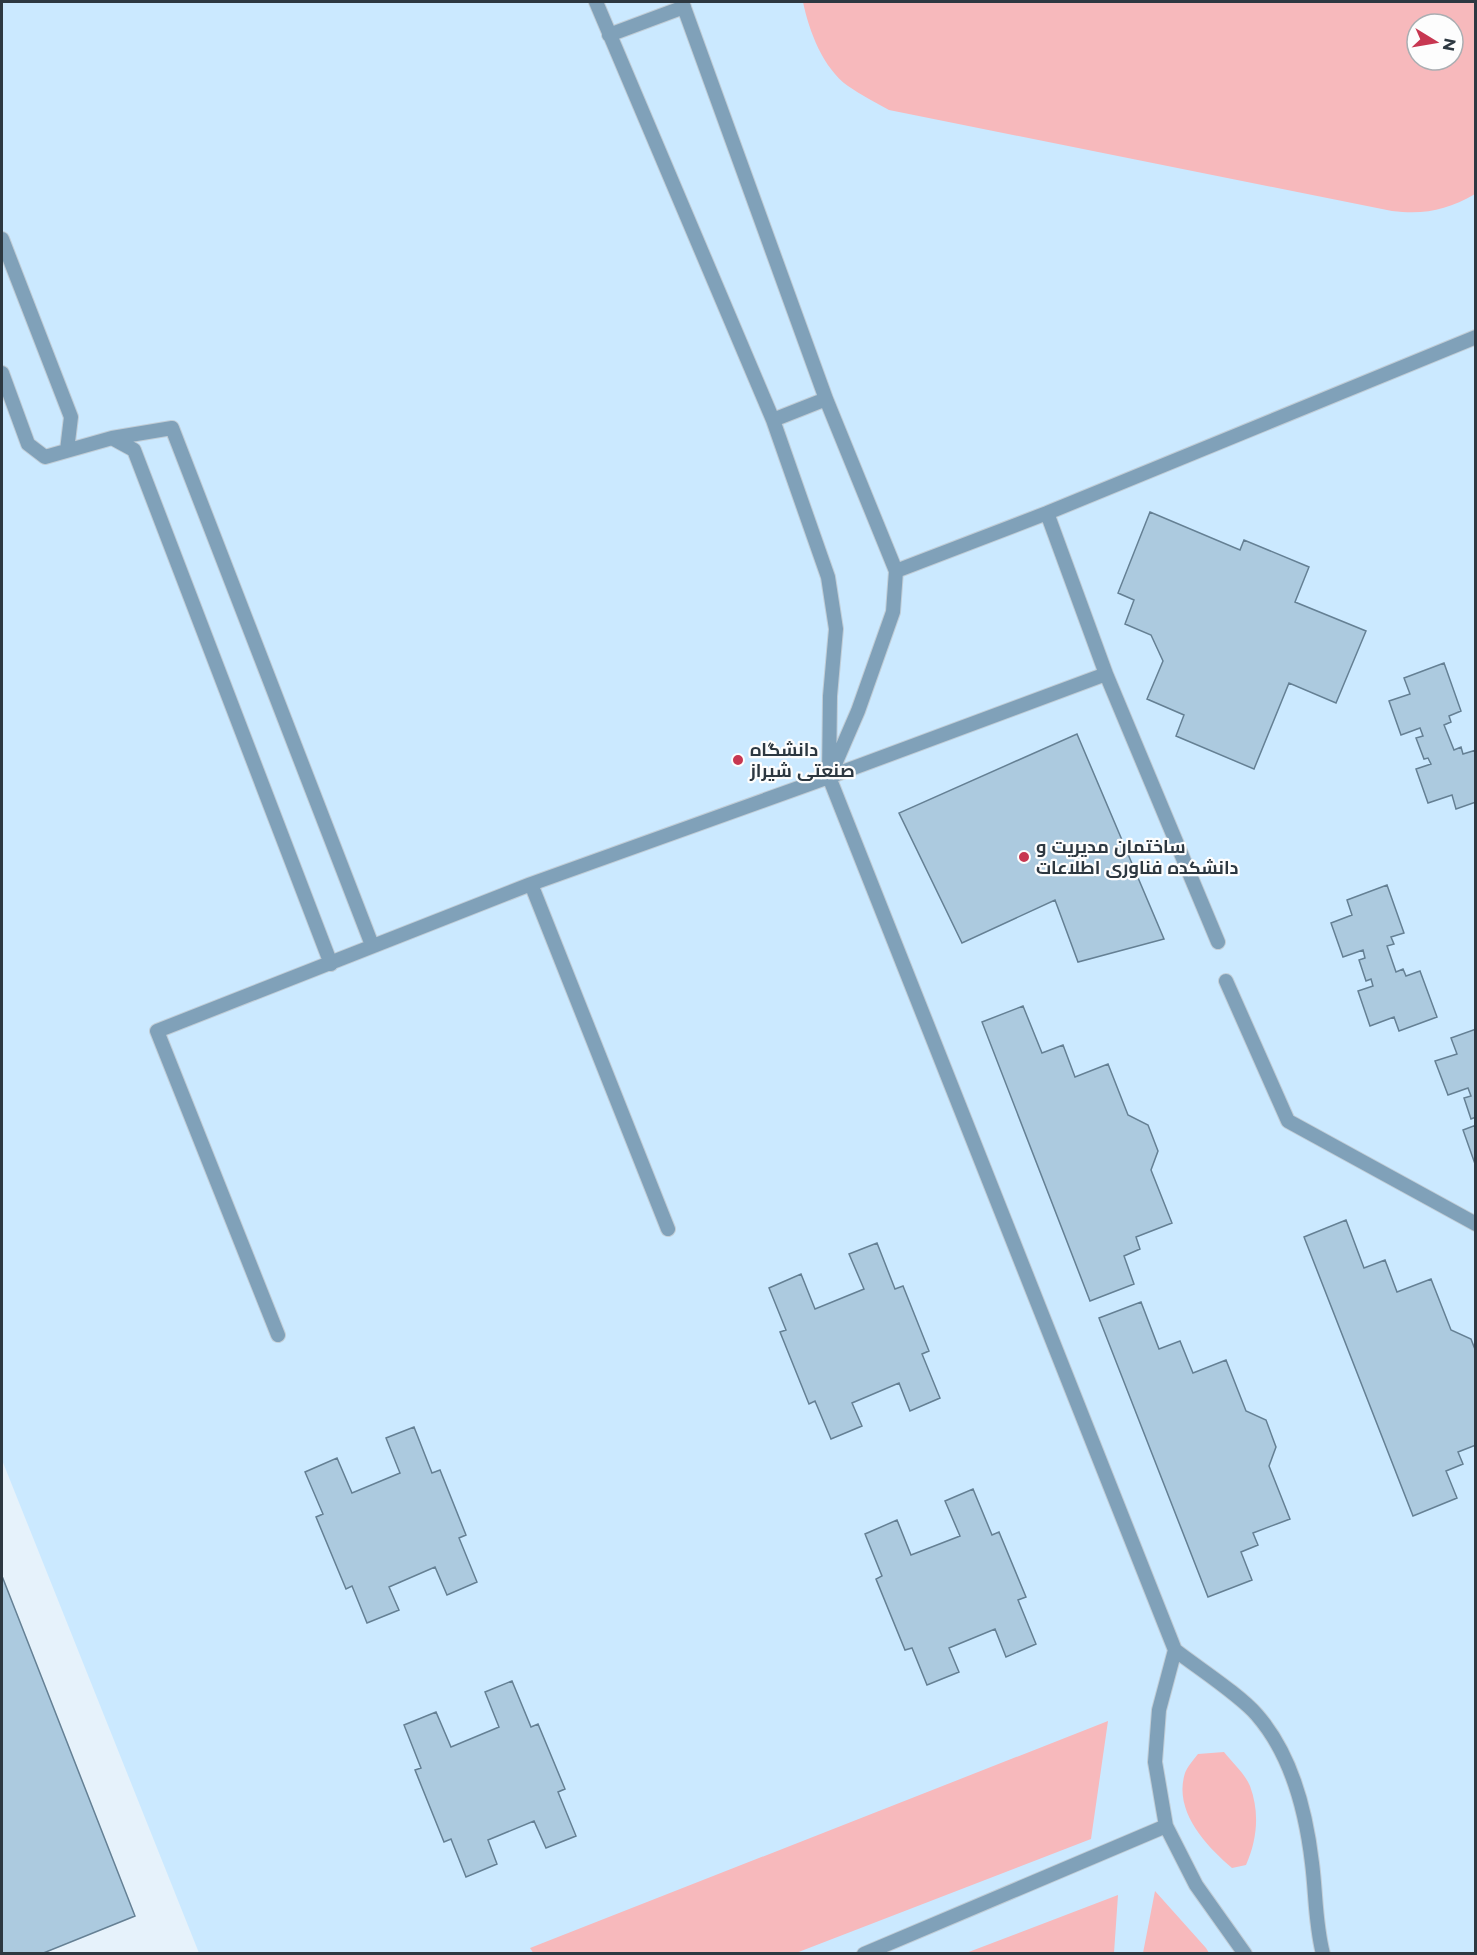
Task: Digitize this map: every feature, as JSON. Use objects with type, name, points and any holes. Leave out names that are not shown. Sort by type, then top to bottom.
[{"type":"lane","points":[[596,2],[773,420],[828,577],[836,629],[830,696],[830,777],[1175,1650],[1257,1714],[1281,1750],[1302,1806],[1312,1863],[1317,1928],[1323,1953]]},
{"type":"lane","points":[[609,35],[683,4],[826,399],[896,571],[893,612],[858,711],[830,777]]},
{"type":"lane","points":[[2,239],[71,417],[67,450]]},
{"type":"lane","points":[[896,571],[1047,513],[1476,337]]},
{"type":"lane","points":[[2,372],[28,444],[45,457],[112,438],[172,428],[372,945]]},
{"type":"lane","points":[[773,420],[826,399]]},
{"type":"lane","points":[[112,438],[134,450],[331,964]]},
{"type":"lane","points":[[1047,513],[1106,674],[1218,942]]},
{"type":"lane","points":[[278,1335],[157,1031],[531,884],[830,777],[1106,674]]},
{"type":"lane","points":[[531,884],[668,1229]]},
{"type":"lane","points":[[1226,981],[1288,1121],[1476,1224]]},
{"type":"lane","points":[[1175,1650],[1159,1710],[1155,1762],[1167,1827],[1196,1885],[1245,1953]]},
{"type":"lane","points":[[864,1953],[1167,1827]]},
{"type":"shaded area","name":"دانشگاه صنعتی شیراز","points":[[2,2],[1475,2],[1475,1953],[199,1953],[2,1460]]},
{"type":"shaded area","points":[[803,2],[1475,2],[1475,194],[1455,204],[1435,210],[1392,211],[889,110],[848,86],[839,78],[824,59],[813,37]]},
{"type":"shaded area","points":[[1108,1721],[1091,1839],[796,1953],[534,1954],[530,1948]]},
{"type":"shaded area","points":[[1224,1752],[1250,1786],[1256,1816],[1253,1846],[1246,1865],[1232,1868],[1212,1849],[1194,1826],[1184,1801],[1183,1787],[1185,1773],[1198,1754]]},
{"type":"shaded area","points":[[1155,1891],[1206,1948],[1209,1953],[1143,1953]]},
{"type":"shaded area","points":[[1118,1895],[1114,1953],[966,1953]]},
{"type":"building","points":[[1150,512],[1240,550],[1244,540],[1309,567],[1295,602],[1366,631],[1336,703],[1289,683],[1254,769],[1176,736],[1184,715],[1147,699],[1163,661],[1151,635],[1125,624],[1134,600],[1118,593]]},
{"type":"building","points":[[1444,663],[1461,711],[1449,716],[1451,722],[1444,725],[1454,750],[1461,747],[1463,754],[1476,750],[1476,802],[1456,809],[1452,795],[1428,803],[1416,769],[1431,764],[1428,758],[1424,759],[1416,738],[1423,736],[1420,728],[1401,735],[1389,701],[1410,694],[1404,678]]},
{"type":"building","name":"ساختمان مدیریت و دانشکده فناوری اطلاعات","points":[[1077,734],[1164,939],[1078,962],[1055,900],[962,943],[899,813]]},
{"type":"building","points":[[1387,885],[1404,933],[1391,937],[1394,944],[1387,946],[1396,972],[1403,969],[1406,976],[1420,971],[1437,1017],[1399,1031],[1394,1017],[1370,1026],[1358,991],[1373,986],[1371,979],[1366,981],[1359,960],[1365,958],[1363,950],[1343,957],[1331,923],[1352,915],[1347,900]]},
{"type":"building","points":[[1023,1006],[1042,1053],[1063,1045],[1075,1077],[1108,1064],[1128,1115],[1148,1125],[1158,1151],[1151,1170],[1172,1223],[1136,1237],[1140,1249],[1124,1256],[1134,1284],[1090,1301],[982,1022]]},
{"type":"building","points":[[1476,1029],[1476,1117],[1471,1119],[1464,1098],[1471,1096],[1468,1088],[1448,1095],[1435,1061],[1457,1054],[1451,1038]]},
{"type":"building","points":[[1476,1125],[1476,1163],[1475,1164],[1463,1130]]},
{"type":"building","points":[[1346,1220],[1364,1268],[1385,1260],[1397,1292],[1431,1279],[1451,1330],[1471,1339],[1476,1352],[1476,1445],[1458,1452],[1463,1464],[1446,1471],[1457,1498],[1413,1516],[1304,1237]]},
{"type":"building","points":[[877,1243],[895,1289],[903,1286],[929,1351],[922,1354],[940,1398],[910,1411],[899,1383],[852,1403],[862,1426],[831,1439],[815,1401],[809,1404],[780,1332],[786,1330],[769,1288],[801,1274],[815,1309],[864,1289],[849,1254]]},
{"type":"building","points":[[1141,1302],[1159,1349],[1180,1341],[1193,1373],[1226,1360],[1246,1411],[1266,1420],[1276,1447],[1269,1466],[1290,1519],[1253,1533],[1258,1545],[1241,1552],[1252,1580],[1208,1597],[1099,1318]]},
{"type":"building","points":[[414,1427],[432,1473],[440,1470],[466,1535],[459,1538],[477,1582],[447,1595],[435,1567],[389,1587],[399,1610],[367,1623],[352,1586],[346,1589],[316,1517],[323,1514],[305,1472],[337,1458],[352,1493],[400,1473],[386,1438]]},
{"type":"building","points":[[973,1489],[992,1535],[999,1532],[1026,1597],[1018,1600],[1036,1644],[1006,1657],[995,1629],[949,1648],[959,1672],[927,1685],[912,1648],[905,1650],[876,1579],[882,1576],[865,1534],[897,1520],[911,1555],[960,1536],[945,1501]]},
{"type":"building","points":[[2,1576],[135,1916],[41,1954],[2,1953]]},
{"type":"building","points":[[512,1681],[531,1727],[538,1724],[565,1789],[558,1792],[576,1836],[546,1848],[534,1821],[488,1840],[497,1864],[466,1877],[451,1839],[444,1842],[415,1770],[421,1768],[404,1725],[436,1712],[451,1747],[499,1727],[485,1692]]},
{"type":"place","name":"دانشگاه صنعتی شیراز","points":[[738,760]]},
{"type":"place","name":"ساختمان مدیریت و دانشکده فناوری اطلاعات","points":[[1024,857]]}]
